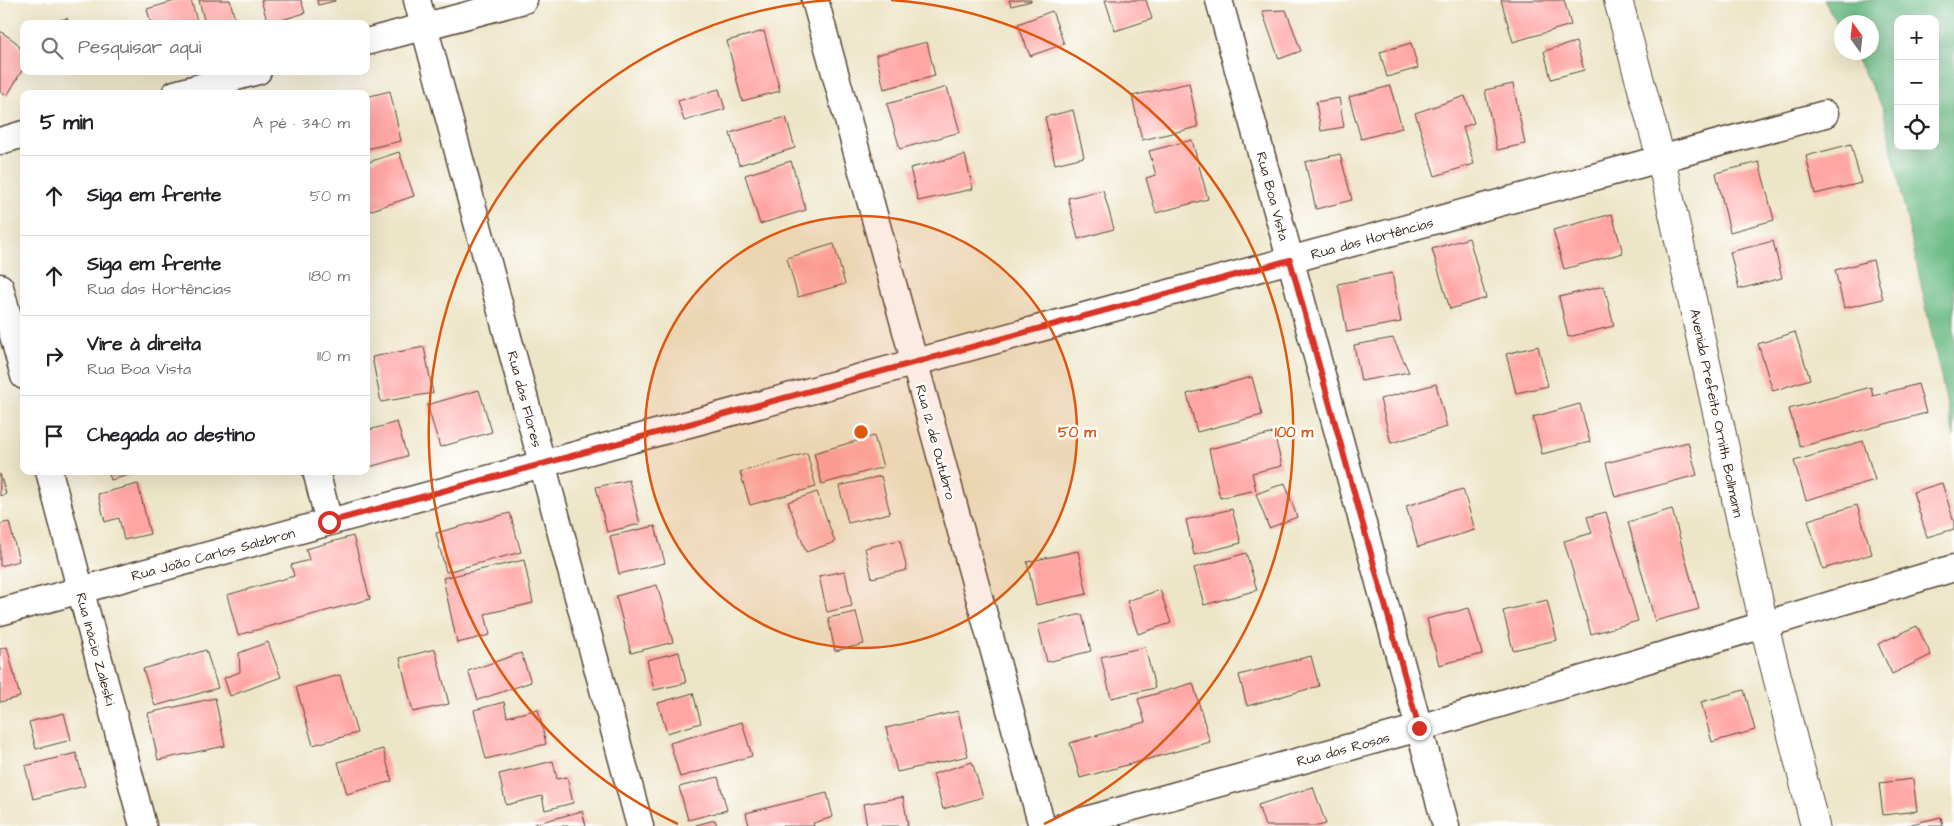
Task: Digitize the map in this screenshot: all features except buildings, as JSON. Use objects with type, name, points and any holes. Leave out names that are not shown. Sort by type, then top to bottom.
[{"type":"street","name":"Rua das Flores","points":[[417,0],[640,826]]},
{"type":"street","points":[[370,41],[524,0]]},
{"type":"street","name":"Rua 12 de Outubro","points":[[815,0],[1042,826]]},
{"type":"street","name":"Rua Boa Vista","points":[[1219,0],[1446,826]]},
{"type":"street","name":"Avenida Prefeito Ornith Bollmann","points":[[1618,0],[1661,159],[1764,625],[1815,826]]},
{"type":"street","points":[[214,89],[248,75]]},
{"type":"street","name":"Rua das Hortências","points":[[542,464],[1825,114]]},
{"type":"street","points":[[0,141],[20,135]]},
{"type":"street","points":[[0,287],[20,361]]},
{"type":"street","name":"Rua João Carlos Salzbron","points":[[0,612],[542,464]]},
{"type":"street","name":"Rua Inácio Zaleski","points":[[50,475],[143,826]]},
{"type":"street","points":[[317,475],[329,522]]},
{"type":"street","name":"Rua das Rosas","points":[[1064,826],[1419,728],[1954,568]]},
{"type":"green space","points":[[1824,0],[1954,0],[1954,437],[1883,108],[1857,60],[1879,60],[1879,15],[1834,15],[1834,18]]},
{"type":"route","points":[[329,522],[1290,260],[1419,728]]}]
